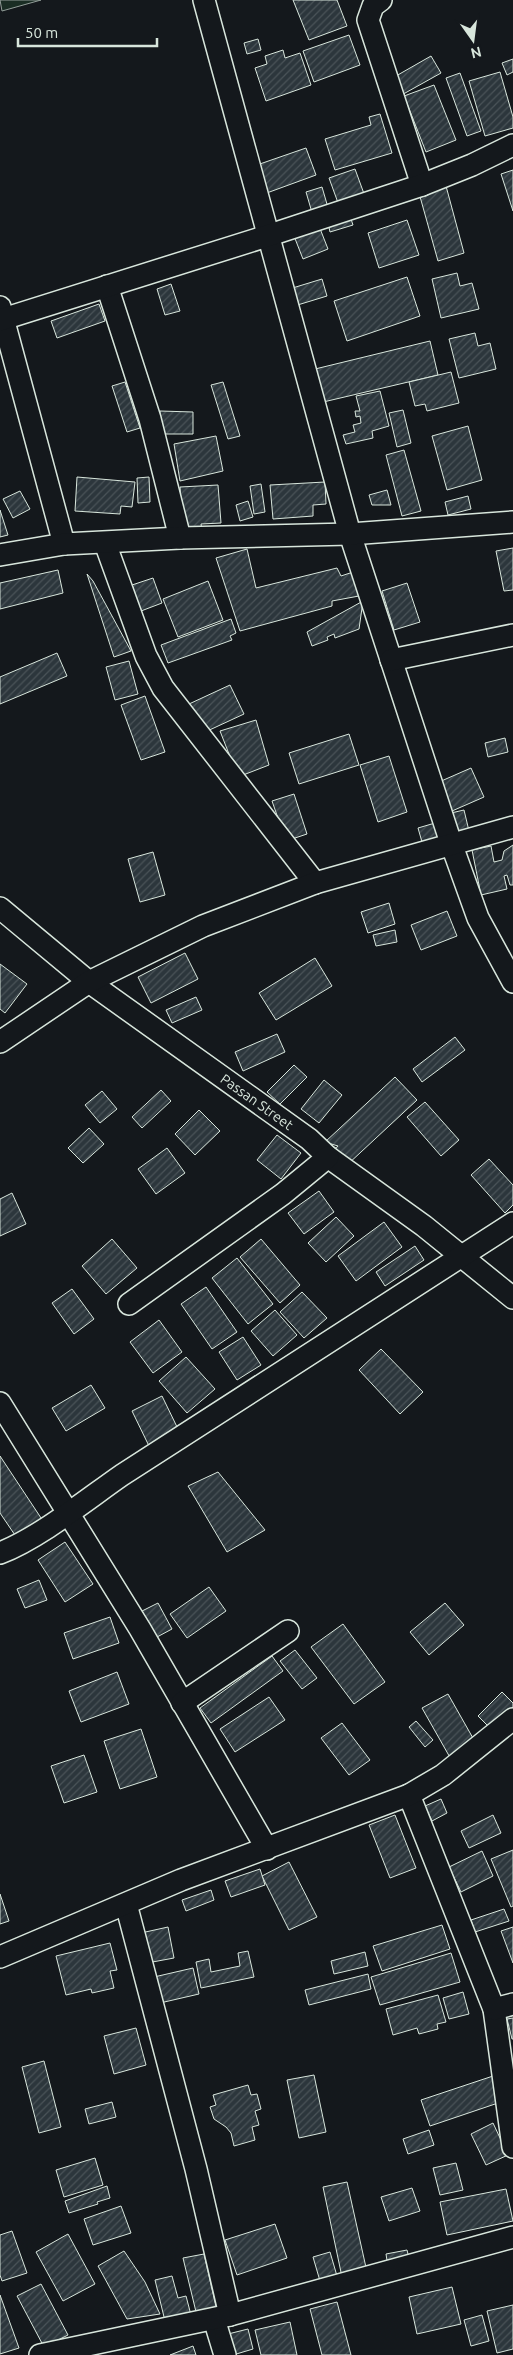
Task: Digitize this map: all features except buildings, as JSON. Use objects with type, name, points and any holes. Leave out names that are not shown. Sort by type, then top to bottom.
[{"type":"street","points":[[204,0],[350,534],[451,843],[478,918],[513,982]]},
{"type":"street","points":[[381,0],[373,6],[368,20],[422,185]]},
{"type":"street","points":[[64,544],[2,315],[107,286],[422,185],[472,165],[513,145]]},
{"type":"street","points":[[107,286],[150,419],[180,538]]},
{"type":"street","points":[[0,555],[64,544],[180,538],[350,534],[513,522]]},
{"type":"street","points":[[106,543],[146,656],[163,688],[315,882]]},
{"type":"street","points":[[392,660],[513,635]]},
{"type":"street","points":[[0,1042],[89,982],[202,926],[315,882],[513,827]]},
{"type":"street","name":"Passan Street","points":[[0,908],[89,982],[308,1139],[328,1157],[424,1226],[513,1298]]},
{"type":"street","points":[[130,1304],[283,1194],[328,1157]]},
{"type":"street","points":[[0,1553],[11,1549],[67,1513],[122,1475],[513,1223]]},
{"type":"street","points":[[0,1403],[140,1629],[267,1849]]},
{"type":"street","points":[[182,1703],[288,1631]]},
{"type":"street","points":[[0,1956],[181,1880],[409,1795],[443,1775],[513,1719]]},
{"type":"street","points":[[409,1795],[504,2006],[513,2147]]},
{"type":"street","points":[[126,1904],[196,2169],[222,2317],[225,2355]]},
{"type":"street","points":[[40,2355],[222,2317],[513,2236]]},
{"type":"green space","points":[[0,0],[41,0],[2,11]]}]
